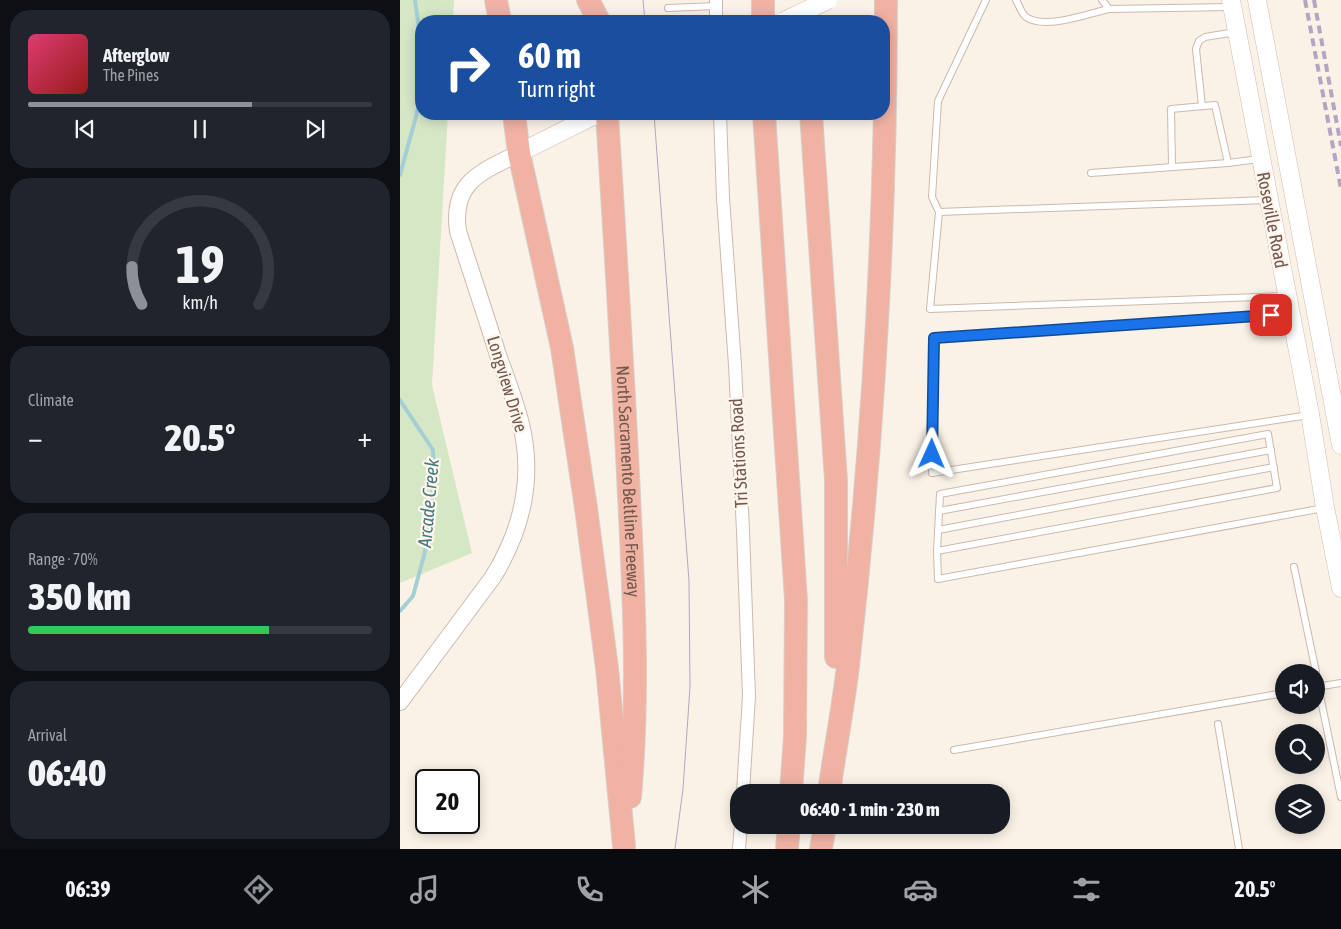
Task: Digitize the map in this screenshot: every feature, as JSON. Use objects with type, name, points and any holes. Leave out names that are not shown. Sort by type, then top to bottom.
[{"type":"highway","points":[[496,0],[499,15]]},
{"type":"highway","points":[[588,0],[597,15]]},
{"type":"highway","points":[[600,0],[600,15]]},
{"type":"highway","points":[[763,15],[764,0]]},
{"type":"highway","points":[[806,0],[806,15]]},
{"type":"highway","points":[[886,0],[886,15]]},
{"type":"highway","points":[[515,120],[520,153],[562,348],[586,508],[607,668],[624,848]]},
{"type":"highway","name":"North Sacramento Beltline Freeway","points":[[607,120],[628,467],[636,661],[634,742],[624,848]]},
{"type":"highway","points":[[764,120],[796,600],[791,784]]},
{"type":"highway","points":[[811,120],[836,480],[836,748]]},
{"type":"highway","points":[[831,784],[847,668],[862,530],[875,372],[884,120]]},
{"type":"highway","points":[[787,849],[788,834]]},
{"type":"highway","points":[[821,849],[824,834]]},
{"type":"main road","points":[[797,15],[828,0]]},
{"type":"main road","name":"Roseville Road","points":[[1257,0],[1341,445]]},
{"type":"main road","name":"Roseville Road","points":[[1232,4],[1341,588]]},
{"type":"main road","name":"Longview Drive","points":[[520,153],[584,120]]},
{"type":"street","name":"Tri Stations Road","points":[[720,120],[723,198],[735,365],[749,696],[744,784]]},
{"type":"street","name":"Longview Drive","points":[[400,702],[493,577],[517,530],[523,508],[526,469],[521,424],[458,231],[456,217],[462,193],[470,182],[481,172],[520,153]]},
{"type":"street","points":[[739,849],[740,834]]},
{"type":"lane","points":[[986,0],[938,101],[932,197],[939,212],[930,309],[1287,296]]},
{"type":"lane","points":[[1016,0],[1024,16],[1036,22],[1054,22],[1109,9],[1193,8],[1232,4]]},
{"type":"lane","points":[[1102,0],[1109,9]]},
{"type":"lane","points":[[1192,0],[1193,8]]},
{"type":"lane","points":[[668,8],[716,3]]},
{"type":"lane","points":[[1202,106],[1196,49],[1198,41],[1205,37],[1237,32]]},
{"type":"lane","points":[[1172,167],[1171,109],[1215,105],[1228,163]]},
{"type":"lane","points":[[1091,173],[1260,159]]},
{"type":"lane","points":[[939,212],[1269,200]]},
{"type":"lane","points":[[1291,314],[934,338],[932,473],[1310,414]]},
{"type":"lane","points":[[937,551],[1277,488],[1268,434],[940,494],[937,551],[938,580],[1325,508]]},
{"type":"lane","points":[[939,511],[1271,450]]},
{"type":"lane","points":[[938,530],[1274,467]]},
{"type":"lane","points":[[1294,567],[1314,664]]},
{"type":"lane","points":[[1325,686],[1341,683]]},
{"type":"lane","points":[[954,750],[1275,695]]},
{"type":"lane","points":[[1323,714],[1341,798]]},
{"type":"lane","points":[[1218,724],[1239,849]]},
{"type":"green space","points":[[400,0],[454,0],[453,15],[415,15],[415,120],[448,120],[432,385],[472,553],[400,583]]},
{"type":"waterway","name":"Arcade Creek","points":[[415,0],[417,15]]},
{"type":"waterway","name":"Arcade Creek","points":[[400,175],[415,120]]},
{"type":"waterway","name":"Arcade Creek","points":[[400,400],[433,450],[434,480],[425,552],[413,596],[400,611]]},
{"type":"tram line","points":[[643,0],[644,15]]},
{"type":"tram line","points":[[654,120],[689,581],[690,687],[683,789],[675,849]]},
{"type":"railway","points":[[1305,0],[1341,189]]},
{"type":"railway","points":[[1314,0],[1341,146]]},
{"type":"route","points":[[932,454],[934,338],[1271,315]]}]
